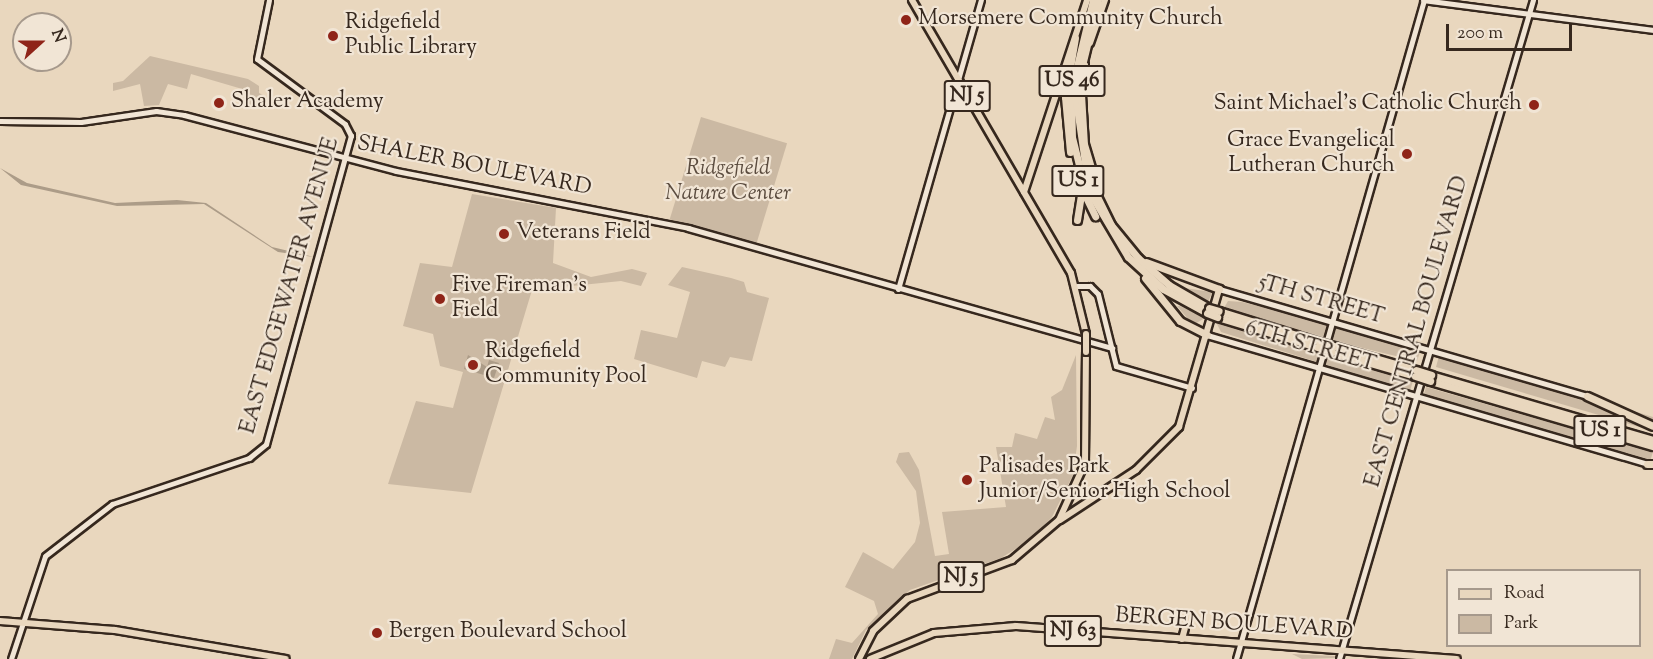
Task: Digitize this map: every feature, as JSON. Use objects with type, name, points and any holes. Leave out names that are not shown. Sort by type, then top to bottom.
[{"type":"highway","name":"US 46","points":[[1093,0],[1073,69],[1071,121],[1081,174],[1110,234]]},
{"type":"highway","name":"US 46","points":[[1098,0],[1079,65],[1076,117],[1085,169],[1107,218]]},
{"type":"highway","name":"US 1","points":[[1075,38],[1065,112],[1079,183],[1110,234],[1136,266],[1208,311],[1532,408],[1653,440]]},
{"type":"highway","name":"US 1","points":[[1081,94],[1086,154],[1107,218],[1133,253],[1169,285],[1208,311]]},
{"type":"highway","points":[[1086,154],[1095,154]]},
{"type":"highway","points":[[1077,220],[1079,183]]},
{"type":"highway","points":[[1133,253],[1162,271],[1220,289]]},
{"type":"highway","points":[[1136,266],[1180,321],[1207,335]]},
{"type":"highway","points":[[1587,396],[1653,426]]},
{"type":"highway","name":"US 1","points":[[1547,412],[1653,446]]},
{"type":"main road","name":"NJ 5","points":[[859,659],[866,641],[908,599],[1012,560],[1059,520],[1085,463],[1086,334],[1077,286],[912,0]]},
{"type":"main road","name":"US 1","points":[[1075,38],[1087,0]]},
{"type":"main road","name":"US 1","points":[[1081,94],[1105,0]]},
{"type":"main road","points":[[1024,192],[1075,38]]},
{"type":"main road","points":[[1059,520],[1142,465],[1179,427],[1220,289]]},
{"type":"main road","points":[[0,621],[116,630],[286,659]]},
{"type":"main road","name":"BERGEN BOULEVARD","points":[[871,659],[920,636],[971,628],[1182,639],[1340,655],[1458,659]]},
{"type":"main road","points":[[1182,639],[1185,628]]},
{"type":"street","name":"EAST EDGEWATER AVENUE","points":[[21,623],[39,563],[105,509],[262,449],[346,159],[350,131],[257,59],[269,0]]},
{"type":"street","points":[[898,289],[981,0]]},
{"type":"street","points":[[1236,659],[1423,0],[1653,30]]},
{"type":"street","name":"EAST CENTRAL BOULEVARD","points":[[1340,655],[1533,0]]},
{"type":"street","name":"SHALER BOULEVARD","points":[[0,121],[81,122],[171,112],[346,159],[677,226],[1112,348]]},
{"type":"street","points":[[1077,286],[1095,290],[1116,366],[1192,388]]},
{"type":"street","name":"5TH STREET","points":[[1220,289],[1587,396]]},
{"type":"street","name":"6TH STREET","points":[[1207,335],[1650,464]]},
{"type":"street","points":[[11,659],[21,623]]},
{"type":"green space","points":[[150,56],[248,79],[259,86],[259,93],[279,103],[263,103],[260,109],[247,106],[249,91],[191,74],[187,89],[168,84],[159,105],[144,106],[140,84],[113,91],[113,83],[123,81]]},
{"type":"green space","name":"Ridgefield Nature Center","points":[[701,117],[787,143],[756,246],[670,219]]},
{"type":"green space","points":[[472,194],[556,208],[553,263],[591,277],[632,269],[647,273],[641,286],[621,281],[532,290],[471,493],[388,484],[416,401],[453,408],[463,372],[440,366],[433,334],[403,326],[420,263],[452,267]]},
{"type":"green space","points":[[682,267],[744,282],[747,292],[769,298],[752,361],[730,357],[725,367],[702,361],[697,378],[634,359],[641,330],[677,338],[690,292],[668,285]]},
{"type":"green space","points":[[1185,288],[1205,291],[1212,293],[1208,302]]},
{"type":"green space","points":[[1228,301],[1242,302],[1422,346],[1417,361],[1311,336],[1224,308]]},
{"type":"green space","points":[[1177,306],[1180,306],[1205,318],[1193,325]]},
{"type":"green space","points":[[1216,322],[1413,381],[1410,391],[1221,332]]},
{"type":"green space","points":[[1440,352],[1653,417],[1653,431],[1436,367]]},
{"type":"green space","points":[[1076,355],[1077,446],[1073,475],[1052,517],[1033,538],[1001,558],[910,590],[866,630],[852,659],[829,659],[836,639],[852,643],[878,614],[874,601],[845,587],[863,552],[893,569],[915,542],[920,523],[916,491],[896,462],[899,453],[909,452],[919,470],[935,556],[949,554],[942,512],[1006,507],[996,447],[1012,447],[1015,433],[1037,439],[1045,417],[1055,420],[1051,397],[1062,390]]},
{"type":"green space","points":[[1426,387],[1653,452],[1651,460],[1424,395]]},
{"type":"green space","points":[[1292,654],[1335,656],[1336,658],[1302,659]]},
{"type":"shaded area","points":[[0,168],[27,183],[115,203],[177,200],[206,203],[272,247],[314,257],[278,252],[204,204],[117,206],[21,185]]},
{"type":"shaded area","name":"Ridgefield Community Pool","points":[[468,355],[487,367],[489,360],[499,363],[494,378],[464,369]]},
{"type":"place","name":"Morsemere Community Church","points":[[906,20]]},
{"type":"place","name":"Ridgefield Public Library","points":[[333,36]]},
{"type":"place","name":"Shaler Academy","points":[[219,103]]},
{"type":"place","name":"Saint Michael's Catholic Church","points":[[1534,105]]},
{"type":"place","name":"Grace Evangelical Lutheran Church","points":[[1407,154]]},
{"type":"place","name":"Veterans Field","points":[[504,234]]},
{"type":"place","name":"Five Fireman's Field","points":[[440,299]]},
{"type":"place","name":"Ridgefield Community Pool","points":[[473,365]]},
{"type":"place","name":"Palisades Park Junior/Senior High School","points":[[967,480]]},
{"type":"place","name":"Bergen Boulevard School","points":[[377,633]]}]
